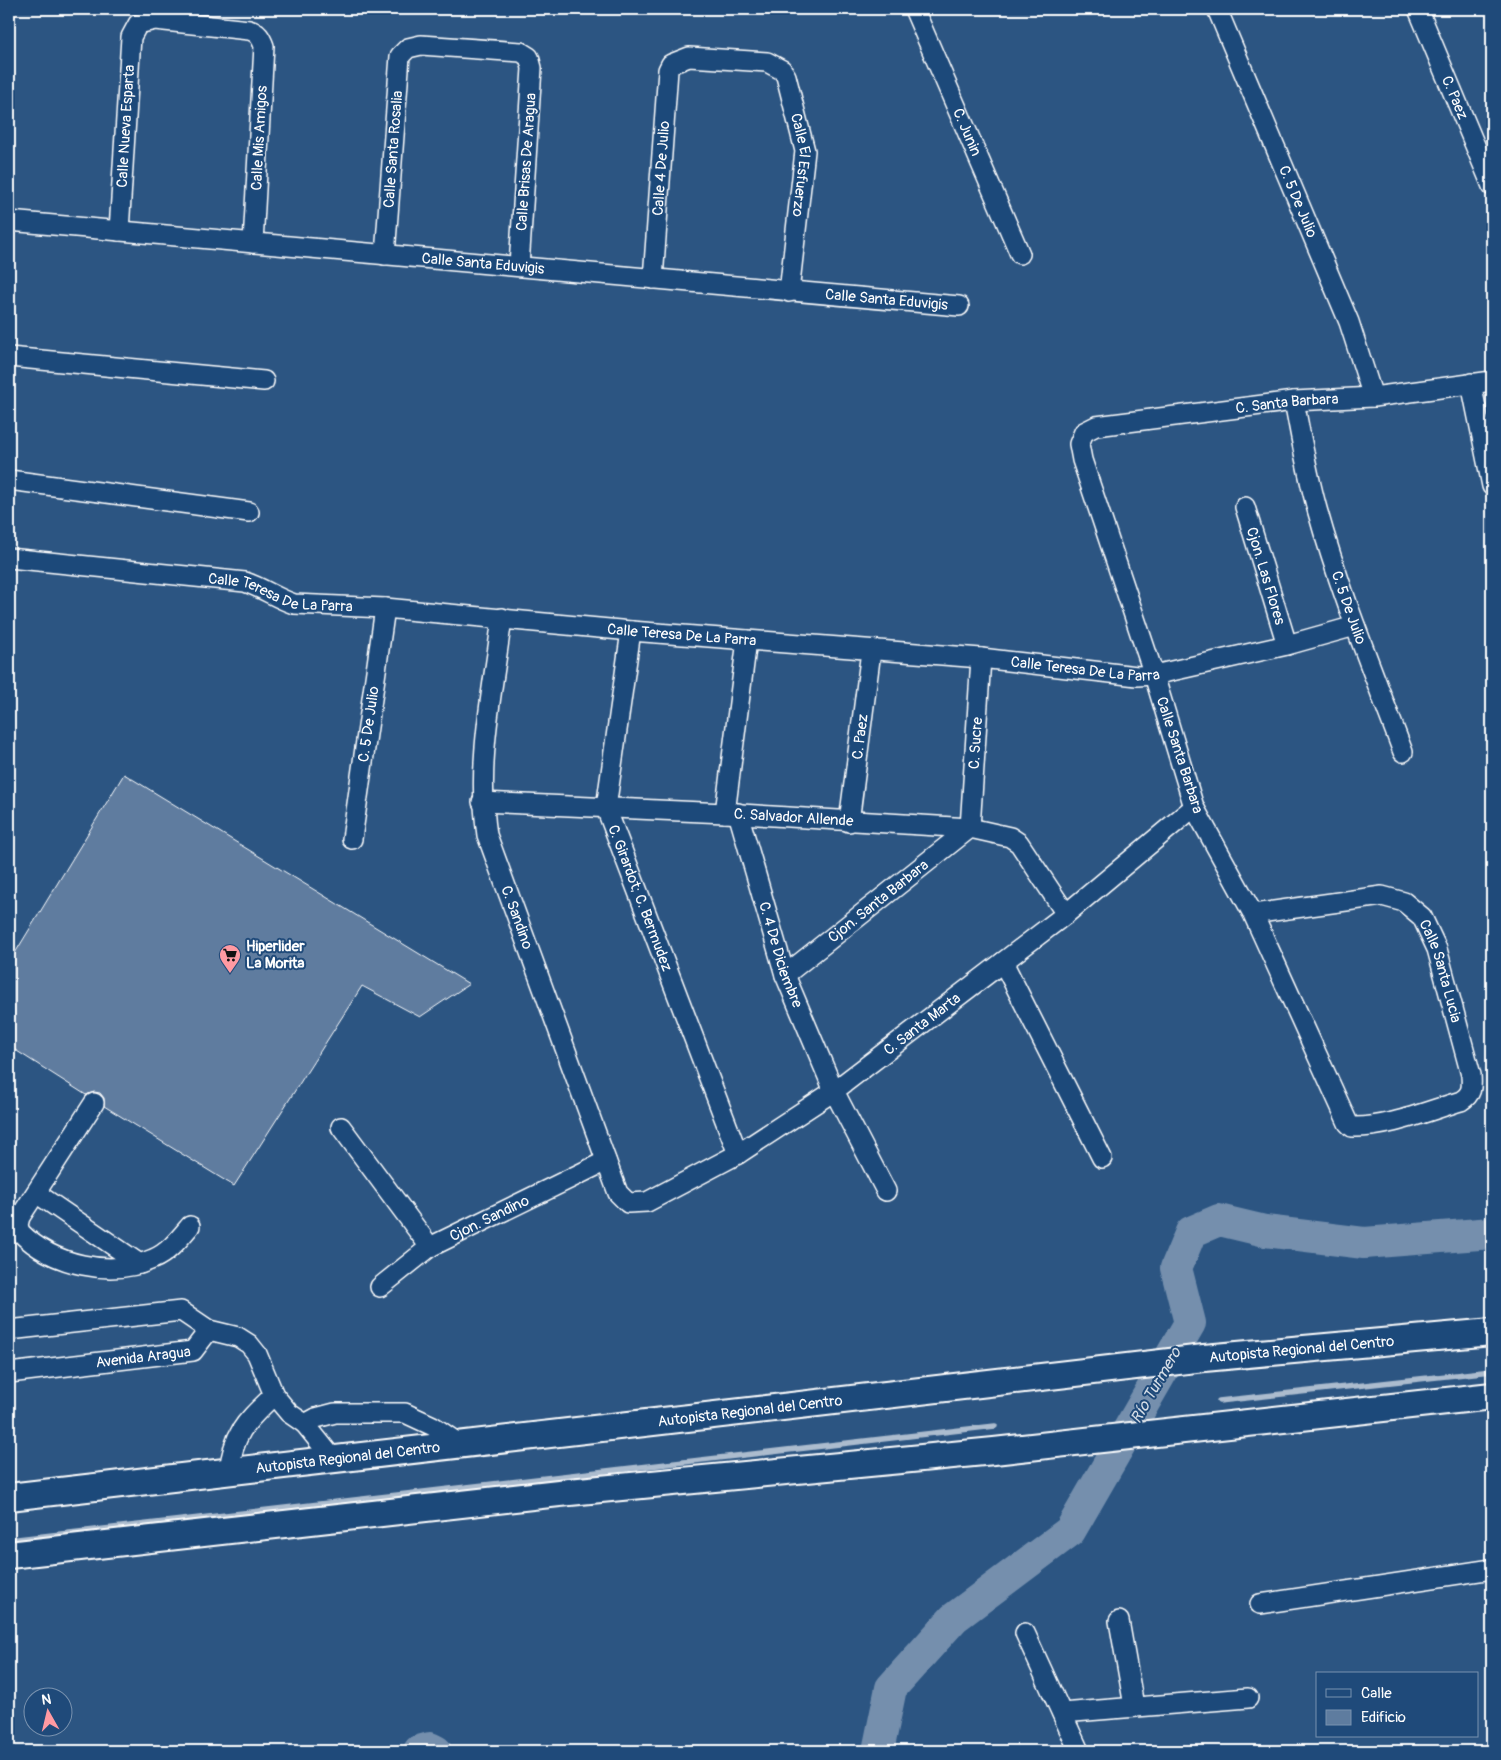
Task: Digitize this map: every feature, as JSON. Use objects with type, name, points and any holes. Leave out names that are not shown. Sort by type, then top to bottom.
[{"type":"highway","name":"Autopista Regional del Centro","points":[[9,1497],[1204,1358],[1492,1332]]},
{"type":"highway","points":[[9,1555],[559,1493],[1056,1444],[1492,1396]]},
{"type":"street","name":"C. Junin","points":[[914,9],[1020,254]]},
{"type":"street","name":"C. 5 De Julio","points":[[1217,9],[1349,322],[1373,397]]},
{"type":"street","name":"C. Paez","points":[[1418,9],[1492,186]]},
{"type":"street","name":"Calle Mis Amigos","points":[[138,24],[155,20],[249,30],[259,35],[264,46],[253,243]]},
{"type":"street","name":"Calle Nueva Esparta","points":[[119,231],[131,36],[138,24]]},
{"type":"street","name":"Calle Brisas De Aragua","points":[[408,48],[421,45],[521,52],[529,57],[532,68],[519,266]]},
{"type":"street","name":"Calle Santa Rosalia","points":[[385,255],[400,56],[408,48]]},
{"type":"street","name":"Calle El Esfuerzo","points":[[676,60],[689,57],[767,62],[782,70],[789,84],[805,151],[789,292]]},
{"type":"street","name":"Calle 4 De Julio","points":[[653,279],[668,70],[676,60]]},
{"type":"street","name":"Calle Santa Eduvigis","points":[[9,221],[959,306]]},
{"type":"street","points":[[9,357],[264,381]]},
{"type":"street","name":"C. Santa Barbara","points":[[1084,432],[1096,426],[1294,401],[1373,397],[1492,381]]},
{"type":"street","points":[[1471,383],[1492,486]]},
{"type":"street","name":"C. 5 De Julio","points":[[1294,401],[1316,508],[1355,626],[1403,752]]},
{"type":"street","name":"Calle Santa Barbara","points":[[1084,432],[1079,444],[1082,460],[1154,675],[1194,807],[1252,914],[1348,1124],[1352,1128],[1369,1126]]},
{"type":"street","points":[[9,480],[249,512]]},
{"type":"street","name":"Cjon. Las Flores","points":[[1245,507],[1287,645]]},
{"type":"street","name":"Calle Teresa De La Parra","points":[[9,558],[245,582],[262,587],[283,601],[294,604],[385,608],[631,631],[981,658],[1137,676],[1154,675],[1287,645],[1355,626]]},
{"type":"street","name":"C. 5 De Julio","points":[[352,839],[385,608]]},
{"type":"street","name":"C. Sandino","points":[[502,618],[483,767],[482,802],[487,835],[618,1193],[628,1203]]},
{"type":"street","name":"C. Girardot; C. Bermudez","points":[[631,631],[606,808],[738,1154]]},
{"type":"street","name":"C. 4 De Diciembre","points":[[747,640],[732,813],[785,975],[834,1091],[886,1190]]},
{"type":"street","name":"C. Paez","points":[[849,822],[871,651]]},
{"type":"street","name":"C. Sucre","points":[[970,828],[981,658]]},
{"type":"street","name":"C. Salvador Allende","points":[[482,802],[732,813],[849,822],[970,828],[1010,838],[1019,843],[1066,914]]},
{"type":"street","name":"C. Santa Marta","points":[[628,1203],[646,1202],[738,1154],[834,1091],[1066,914],[1194,807]]},
{"type":"street","name":"Cjon. Santa Barbara","points":[[785,975],[970,828]]},
{"type":"street","name":"Calle Santa Lucia","points":[[1252,914],[1382,896],[1404,902],[1422,917],[1437,949],[1471,1075],[1472,1088],[1468,1097],[1461,1101],[1369,1126]]},
{"type":"street","points":[[1004,962],[1102,1158]]},
{"type":"street","points":[[94,1103],[20,1217],[18,1225],[20,1232],[26,1238],[63,1260],[88,1268],[140,1264],[154,1259],[171,1248],[190,1226]]},
{"type":"street","points":[[341,1127],[430,1246]]},
{"type":"street","name":"Cjon. Sandino","points":[[380,1286],[430,1246],[606,1161]]},
{"type":"street","points":[[36,1193],[140,1264]]},
{"type":"street","name":"Avenida Aragua","points":[[9,1330],[181,1311],[209,1330],[193,1351],[9,1373]]},
{"type":"street","points":[[209,1330],[238,1337],[249,1344],[258,1354],[274,1395],[289,1414],[305,1424],[334,1460]]},
{"type":"street","points":[[230,1472],[234,1443],[239,1432],[274,1395]]},
{"type":"street","points":[[305,1424],[316,1418],[335,1413],[406,1414],[433,1426],[460,1445]]},
{"type":"street","points":[[1260,1604],[1492,1569]]},
{"type":"street","points":[[1119,1621],[1134,1706]]},
{"type":"street","points":[[1025,1633],[1079,1751]]},
{"type":"street","points":[[1062,1714],[1134,1706],[1248,1698]]},
{"type":"building","name":"Hiperlider La Morita","points":[[124,774],[469,984],[420,1017],[362,986],[234,1186],[104,1106],[104,1098],[100,1093],[94,1092],[86,1095],[9,1046],[9,963]]},
{"type":"waterway","name":"Río Turmero","points":[[878,1751],[891,1688],[954,1618],[1070,1531],[1190,1323],[1176,1268],[1191,1232],[1219,1220],[1265,1231],[1364,1243],[1492,1233]]},
{"type":"waterway","points":[[1219,1401],[1492,1371]]},
{"type":"waterway","points":[[9,1540],[995,1426]]},
{"type":"waterway","name":"Río Turmero","points":[[419,1751],[430,1748],[436,1751]]},
{"type":"place","name":"Hiperlider La Morita","points":[[230,974]]}]
